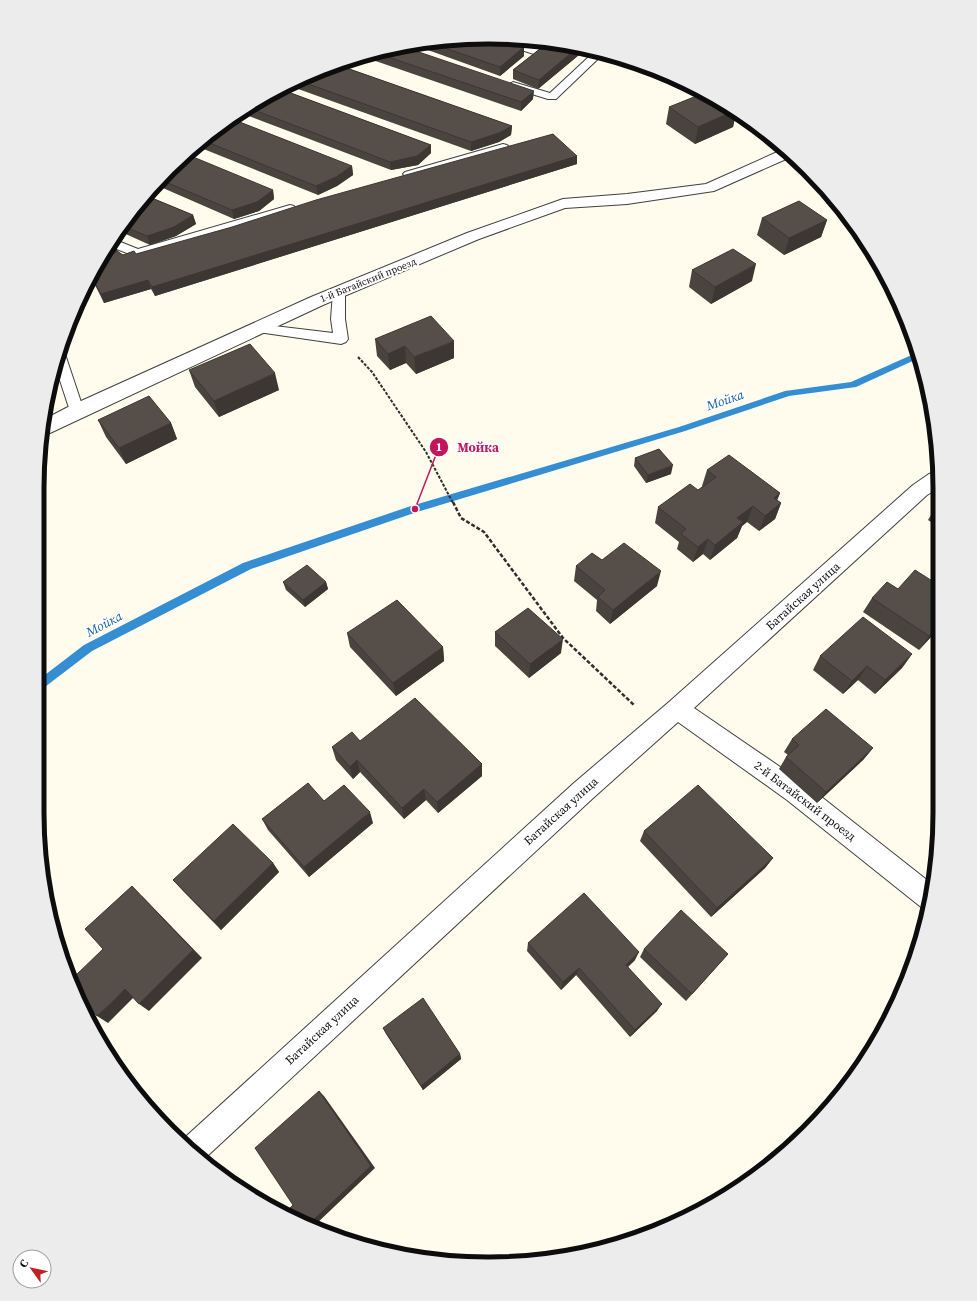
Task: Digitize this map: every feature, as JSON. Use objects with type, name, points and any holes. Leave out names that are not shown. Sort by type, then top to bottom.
[{"type":"street","name":"1-й Батайский проезд","points":[[49,425],[258,328],[339,292],[473,236],[563,204],[627,199],[709,188],[783,155]]},
{"type":"street","name":"Батайская улица","points":[[195,1147],[583,791],[657,727],[920,490],[933,481]]},
{"type":"street","name":"2-й Батайский проезд","points":[[677,709],[796,792],[925,894]]},
{"type":"lane","points":[[516,45],[541,53]]},
{"type":"lane","points":[[530,63],[547,48]]},
{"type":"lane","points":[[519,73],[505,82],[552,97],[594,57]]},
{"type":"lane","points":[[396,178],[503,146]]},
{"type":"lane","points":[[117,245],[137,253],[305,204]]},
{"type":"lane","points":[[258,328],[341,339],[338,319],[339,292]]},
{"type":"lane","points":[[62,365],[77,411]]},
{"type":"path","points":[[341,339],[372,372],[426,452],[461,518],[484,532],[563,638],[657,727]]},
{"type":"building","points":[[488,44],[518,45],[524,47],[500,67],[441,47]]},
{"type":"building","points":[[542,47],[572,52],[539,80],[513,70]]},
{"type":"building","points":[[415,51],[534,91],[521,102],[386,56]]},
{"type":"building","points":[[346,68],[512,126],[499,133],[471,142],[306,83]]},
{"type":"building","points":[[288,92],[431,145],[417,156],[390,162],[256,111]]},
{"type":"building","points":[[696,96],[727,114],[698,127],[669,107]]},
{"type":"building","points":[[238,122],[352,166],[336,177],[316,186],[209,143]]},
{"type":"building","points":[[553,134],[577,156],[152,287],[148,280],[101,294],[95,283],[110,256],[117,251],[123,255],[134,251],[136,254],[232,227],[316,200]]},
{"type":"building","points":[[192,157],[273,190],[257,202],[232,210],[166,182]]},
{"type":"building","points":[[152,198],[193,215],[174,227],[147,236],[129,228]]},
{"type":"building","points":[[799,201],[827,220],[789,238],[762,218]]},
{"type":"building","points":[[733,249],[756,264],[715,287],[692,270]]},
{"type":"building","points":[[431,316],[454,341],[414,357],[405,346],[388,354],[375,339]]},
{"type":"building","points":[[250,344],[275,373],[214,401],[189,370]]},
{"type":"building","points":[[149,396],[171,423],[119,448],[98,420]]},
{"type":"building","points":[[659,449],[673,465],[648,475],[635,458]]},
{"type":"building","points":[[729,455],[780,493],[774,498],[781,503],[765,516],[753,506],[737,518],[743,522],[715,545],[708,539],[698,547],[681,534],[686,529],[658,507],[690,484],[698,490],[716,477],[707,470]]},
{"type":"building","points":[[624,543],[661,571],[613,610],[598,597],[605,590],[576,566],[592,553],[602,560]]},
{"type":"building","points":[[307,565],[326,582],[303,600],[283,582]]},
{"type":"building","points":[[915,570],[933,581],[933,632],[929,636],[872,598],[887,582],[898,589]]},
{"type":"building","points":[[397,600],[443,647],[393,683],[347,633]]},
{"type":"building","points":[[528,608],[563,639],[530,664],[495,632]]},
{"type":"building","points":[[863,617],[912,654],[885,680],[867,666],[852,681],[820,656]]},
{"type":"building","points":[[415,698],[482,764],[437,802],[424,789],[402,808],[357,760],[350,767],[332,747],[352,732],[360,741]]},
{"type":"building","points":[[826,709],[873,748],[826,792],[786,757],[799,745],[792,739]]},
{"type":"building","points":[[308,783],[324,801],[344,785],[370,812],[304,867],[262,819]]},
{"type":"building","points":[[698,785],[773,858],[717,908],[644,831]]},
{"type":"building","points":[[233,824],[273,863],[214,921],[173,880]]},
{"type":"building","points":[[132,886],[193,950],[139,1004],[125,989],[97,1016],[89,1006],[75,976],[103,949],[85,929]]},
{"type":"building","points":[[584,893],[639,952],[626,965],[662,1004],[635,1030],[579,968],[563,982],[528,943]]},
{"type":"building","points":[[681,910],[728,954],[692,994],[644,949]]},
{"type":"building","points":[[423,998],[460,1054],[421,1086],[383,1028]]},
{"type":"building","points":[[319,1091],[371,1166],[313,1221],[289,1209],[293,1205],[255,1148]]},
{"type":"waterway","name":"Мойка","points":[[44,683],[88,648],[247,566],[415,509],[682,429],[788,393],[853,385],[913,357]]},
{"type":"place","name":"Мойка","points":[[415,509]]}]
